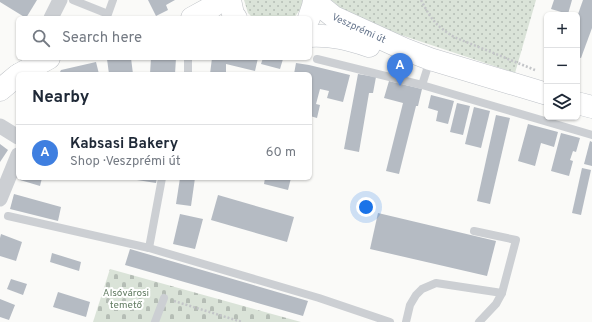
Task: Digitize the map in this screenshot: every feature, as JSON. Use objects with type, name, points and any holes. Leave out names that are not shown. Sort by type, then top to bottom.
[{"type":"main road","points":[[196,16],[221,0]]},
{"type":"main road","points":[[230,0],[234,16]]},
{"type":"main road","points":[[310,16],[314,0]]},
{"type":"main road","name":"Veszprémi út","points":[[314,0],[334,17],[430,59],[544,93]]},
{"type":"main road","name":"Veszprémi út","points":[[312,36],[341,38],[405,58],[430,59]]},
{"type":"main road","points":[[24,72],[45,60]]},
{"type":"main road","points":[[0,90],[16,77]]},
{"type":"main road","points":[[580,104],[592,107]]},
{"type":"street","points":[[52,16],[60,0]]},
{"type":"street","points":[[0,126],[16,136]]},
{"type":"street","points":[[0,199],[16,161]]},
{"type":"lane","points":[[73,0],[108,14],[113,0]]},
{"type":"lane","points":[[317,59],[422,85],[592,135]]},
{"type":"lane","points":[[422,85],[430,59]]},
{"type":"lane","points":[[188,60],[188,72]]},
{"type":"lane","points":[[148,248],[162,180]]},
{"type":"lane","points":[[8,216],[148,248],[319,298],[390,322]]},
{"type":"lane","points":[[474,231],[516,240],[502,293],[496,304],[478,322]]},
{"type":"lane","points":[[406,322],[410,305],[416,294],[422,289],[436,283],[502,293]]},
{"type":"lane","points":[[155,322],[164,298]]},
{"type":"path","points":[[421,0],[430,18],[442,30],[454,37],[541,72]]},
{"type":"path","points":[[164,298],[242,322]]},
{"type":"green space","points":[[244,0],[303,0],[301,8],[295,16],[251,16],[248,13]]},
{"type":"green space","points":[[331,0],[536,0],[515,73],[383,29],[350,16]]},
{"type":"green space","name":"Alsóvárosi temető","points":[[110,269],[301,322],[93,322]]},
{"type":"building","points":[[0,0],[37,0],[27,16],[23,16],[0,2]]},
{"type":"building","points":[[148,0],[175,0],[166,5],[168,10],[156,16]]},
{"type":"building","points":[[554,0],[572,0],[569,12],[561,12],[551,9]]},
{"type":"building","points":[[583,0],[592,0],[592,28],[581,58],[580,12],[579,12]]},
{"type":"building","points":[[107,60],[131,60],[133,72],[109,72]]},
{"type":"building","points":[[151,60],[176,60],[175,72],[150,72]]},
{"type":"building","points":[[212,60],[258,60],[255,71],[226,64],[226,72],[210,72]]},
{"type":"building","points":[[262,60],[283,60],[280,69],[261,64]]},
{"type":"building","points":[[96,62],[98,72],[60,72],[61,70]]},
{"type":"building","points":[[296,63],[350,75],[343,102],[327,98],[329,91],[320,89],[316,104],[320,105],[317,118],[312,117],[312,72],[294,72]]},
{"type":"building","points":[[358,74],[376,77],[373,93],[369,93],[359,152],[344,149]]},
{"type":"building","points":[[389,81],[422,89],[418,106],[416,106],[399,174],[386,171],[403,103],[384,98]]},
{"type":"building","points":[[431,95],[454,101],[448,124],[436,121],[438,111],[428,108]]},
{"type":"building","points":[[457,103],[470,106],[463,135],[450,132]]},
{"type":"building","points":[[474,107],[490,111],[481,148],[465,144]]},
{"type":"building","points":[[496,115],[510,118],[490,204],[477,201]]},
{"type":"building","points":[[528,124],[558,132],[554,147],[541,143],[535,166],[518,161]]},
{"type":"building","points":[[561,133],[580,138],[576,152],[573,151],[570,160],[573,161],[569,176],[551,171]]},
{"type":"building","points":[[590,141],[592,142],[592,166],[584,164]]},
{"type":"building","points":[[0,144],[8,150],[0,162]]},
{"type":"building","points":[[582,168],[591,170],[581,215],[572,213]]},
{"type":"building","points":[[20,180],[42,180],[40,186]]},
{"type":"building","points":[[137,180],[157,180],[156,183]]},
{"type":"building","points":[[180,180],[195,180],[191,206],[176,204]]},
{"type":"building","points":[[265,180],[290,180],[288,190],[264,184]]},
{"type":"building","points":[[14,194],[61,207],[58,221],[10,209]]},
{"type":"building","points":[[218,195],[294,217],[287,242],[211,220]]},
{"type":"building","points":[[378,213],[496,241],[487,276],[370,249]]},
{"type":"building","points":[[180,214],[203,219],[195,249],[173,244]]},
{"type":"building","points":[[1,234],[22,242],[16,261],[0,256]]},
{"type":"building","points":[[130,249],[308,301],[303,316],[125,265]]},
{"type":"building","points":[[52,253],[81,262],[79,271],[50,262]]},
{"type":"building","points":[[11,279],[27,284],[23,295],[7,289]]},
{"type":"building","points":[[58,292],[90,302],[86,317],[53,307]]},
{"type":"building","points":[[0,299],[15,305],[9,320],[0,317]]},
{"type":"place","name":"Kabsasi Bakery","points":[[400,86]]}]
